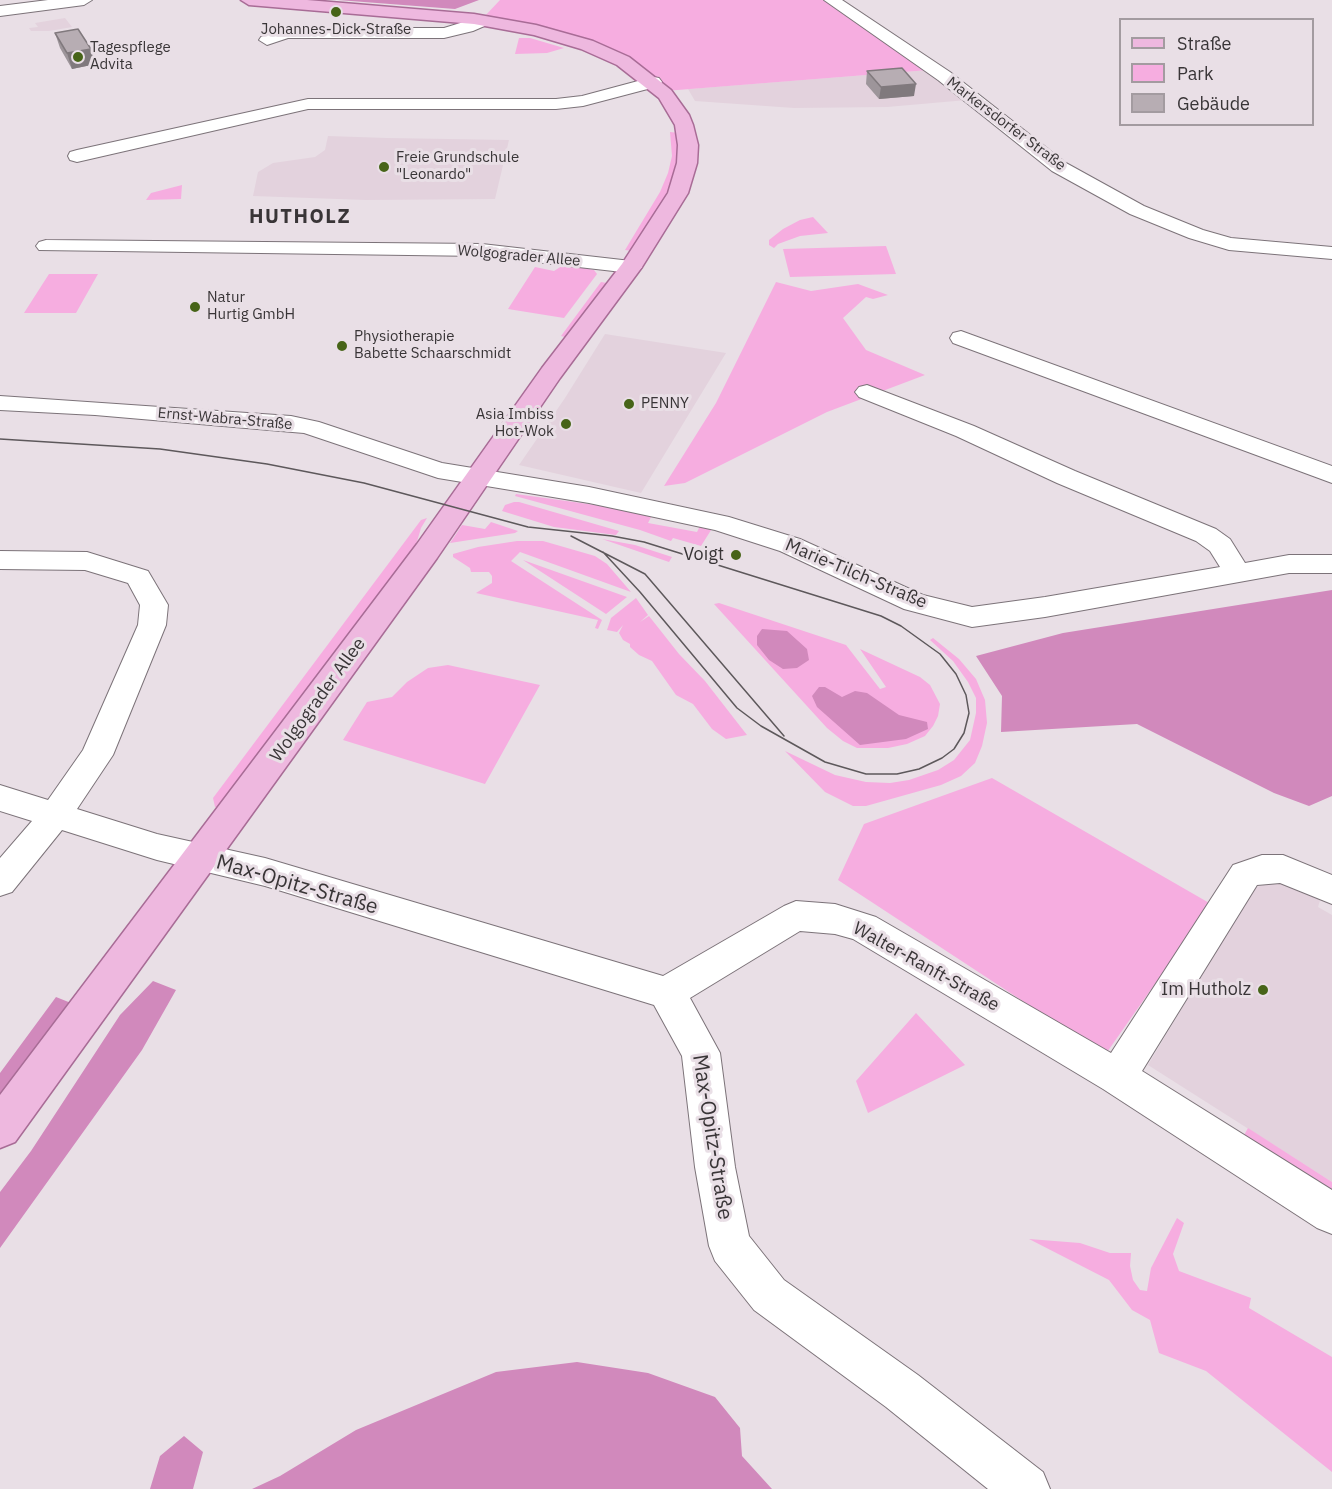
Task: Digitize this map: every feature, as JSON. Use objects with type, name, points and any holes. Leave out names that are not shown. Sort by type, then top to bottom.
[{"type":"main road","name":"Wolgograder Allee","points":[[0,1128],[427,551],[551,373],[631,267],[678,193],[687,163],[688,145],[680,115],[665,94],[623,61],[587,45],[481,16],[249,0]]},
{"type":"street","points":[[0,11],[84,0]]},
{"type":"street","name":"Markersdorfer Straße","points":[[832,0],[944,76],[1059,167],[1137,210],[1196,234],[1229,244],[1332,253]]},
{"type":"street","name":"Wolgograder Allee","points":[[267,40],[286,33],[444,33],[467,28],[481,16]]},
{"type":"street","points":[[77,156],[308,104],[556,104],[583,101],[652,82]]},
{"type":"street","name":"Wolgograder Allee","points":[[46,246],[482,250],[631,267]]},
{"type":"street","points":[[961,338],[1332,475]]},
{"type":"street","points":[[867,392],[1206,535],[1220,545],[1236,572]]},
{"type":"street","name":"Ernst-Wabra-Straße","points":[[0,403],[291,423],[438,470],[478,477]]},
{"type":"street","name":"Marie-Tilch-Straße","points":[[478,477],[589,495],[720,523],[790,545],[914,602],[972,617],[1046,607],[1289,564],[1332,564]]},
{"type":"street","points":[[0,560],[87,561],[138,577],[154,604],[152,625],[98,755],[55,816],[0,882]]},
{"type":"street","name":"Max-Opitz-Straße","points":[[0,798],[201,859],[265,872],[667,993],[701,1053],[715,1167],[730,1246],[769,1294],[902,1391],[1026,1489]]},
{"type":"street","points":[[1117,1077],[1245,875],[1262,868],[1283,870],[1332,890]]},
{"type":"street","name":"Walter-Ranft-Straße","points":[[667,993],[737,949],[796,916],[835,918],[863,927],[1117,1077],[1332,1214]]},
{"type":"shaded area","points":[[338,0],[479,0],[455,9]]},
{"type":"shaded area","points":[[65,18],[72,27],[49,31],[31,31],[29,28],[38,27],[35,23]]},
{"type":"shaded area","points":[[929,70],[967,100],[887,107],[794,108],[695,101],[688,89]]},
{"type":"shaded area","name":"Freie Grundschule \"Leonardo\"","points":[[328,136],[509,140],[495,199],[366,200],[253,196],[258,172],[273,163],[315,157],[325,150]]},
{"type":"shaded area","points":[[605,334],[726,353],[641,493],[519,465]]},
{"type":"shaded area","points":[[1332,590],[1332,796],[1309,806],[1274,793],[1137,724],[1001,732],[1002,696],[976,656],[1063,633]]},
{"type":"shaded area","points":[[762,629],[787,631],[807,649],[809,660],[797,668],[783,669],[769,660],[757,645],[757,636]]},
{"type":"shaded area","points":[[819,687],[825,687],[842,697],[855,691],[867,693],[899,715],[927,722],[928,729],[906,739],[860,745],[817,707],[812,696]]},
{"type":"shaded area","name":"Im Hutholz","points":[[1275,881],[1321,897],[1318,907],[1332,915],[1332,1182],[1148,1065],[1254,888]]},
{"type":"shaded area","points":[[153,981],[176,990],[142,1050],[0,1248],[0,1192],[31,1151],[120,1015]]},
{"type":"shaded area","points":[[56,997],[76,1005],[0,1106],[0,1073]]},
{"type":"shaded area","points":[[577,1362],[648,1373],[715,1397],[740,1428],[742,1456],[772,1489],[252,1489],[280,1476],[356,1430],[496,1372]]},
{"type":"shaded area","points":[[184,1436],[203,1452],[193,1489],[150,1489],[160,1456]]},
{"type":"green space","points":[[500,0],[824,0],[853,16],[929,70],[665,91],[622,56],[484,17]]},
{"type":"green space","points":[[519,38],[530,38],[564,48],[547,53],[515,54]]},
{"type":"green space","points":[[670,132],[679,133],[680,155],[670,188],[659,210],[632,251],[625,250],[660,192],[668,173],[672,156]]},
{"type":"green space","points":[[182,185],[181,199],[146,200],[151,193]]},
{"type":"green space","points":[[813,217],[828,233],[800,236],[778,244],[774,248],[769,245],[769,240],[783,229],[800,220]]},
{"type":"green space","points":[[886,246],[896,274],[790,277],[783,249]]},
{"type":"green space","points":[[565,264],[594,270],[597,274],[564,318],[508,309],[535,267],[554,271]]},
{"type":"green space","points":[[49,274],[98,274],[76,313],[24,313]]},
{"type":"green space","points":[[601,282],[607,283],[568,338],[561,336]]},
{"type":"green space","points":[[776,282],[811,291],[858,284],[888,295],[873,299],[866,297],[843,318],[866,350],[925,375],[827,412],[685,483],[664,486],[716,403]]},
{"type":"green space","points":[[516,494],[653,513],[648,523],[697,532],[701,524],[713,527],[701,546],[673,538],[671,541],[640,530],[515,496]]},
{"type":"green space","points":[[514,502],[619,531],[616,535],[554,527],[502,511],[505,505]]},
{"type":"green space","points":[[427,518],[416,545],[383,591],[222,809],[215,807],[213,798],[421,520]]},
{"type":"green space","points":[[491,522],[518,531],[450,543],[462,525],[485,529]]},
{"type":"green space","points":[[602,539],[635,545],[672,557],[669,562]]},
{"type":"green space","points":[[517,541],[543,541],[595,556],[607,564],[631,592],[520,552],[511,561],[602,620],[598,629],[595,628],[598,620],[476,593],[492,583],[492,576],[489,572],[471,572],[470,568],[453,557],[453,554],[478,547]]},
{"type":"green space","points":[[523,560],[627,597],[606,614]]},
{"type":"green space","points":[[636,598],[648,615],[640,622],[649,616],[679,654],[705,681],[747,735],[726,739],[712,729],[693,704],[676,695],[652,661],[639,655],[630,647],[630,644],[623,640],[619,633],[623,625],[617,632],[607,630],[611,618]]},
{"type":"green space","points":[[719,603],[846,645],[880,689],[886,687],[860,649],[920,677],[930,685],[940,704],[933,726],[925,736],[907,744],[888,748],[857,748],[843,741],[827,728],[714,604]]},
{"type":"green space","points":[[933,638],[959,659],[976,679],[985,700],[987,723],[982,746],[975,763],[961,776],[941,785],[866,806],[853,806],[825,792],[785,751],[835,775],[866,782],[890,783],[909,780],[938,770],[954,760],[970,740],[976,713],[976,698],[953,661],[930,640]]},
{"type":"green space","points":[[448,665],[540,685],[485,784],[343,740],[367,702],[392,697],[407,682],[428,668]]},
{"type":"green space","points":[[992,778],[1211,904],[1105,1055],[838,880],[864,824]]},
{"type":"green space","points":[[916,1013],[965,1065],[868,1113],[856,1081]]},
{"type":"green space","points":[[1248,1128],[1332,1182],[1332,1191],[1237,1148]]},
{"type":"green space","points":[[1177,1218],[1184,1223],[1173,1254],[1179,1271],[1251,1298],[1249,1308],[1332,1357],[1332,1472],[1206,1371],[1159,1353],[1150,1320],[1132,1310],[1109,1280],[1029,1239],[1080,1243],[1110,1253],[1131,1253],[1130,1266],[1133,1280],[1140,1290],[1147,1291],[1151,1268]]},
{"type":"building","points":[[78,29],[91,49],[67,53],[55,33]]},
{"type":"building","points":[[902,68],[916,84],[881,87],[867,71]]},
{"type":"tram line","points":[[0,439],[160,449],[267,464],[364,483],[528,527],[612,536],[644,542],[881,616],[901,626],[940,654],[956,674],[966,695],[969,713],[964,733],[954,749],[942,758],[919,769],[897,774],[866,774],[825,762],[761,726],[737,708],[640,592],[604,553]]},
{"type":"tram line","points":[[571,536],[604,553]]},
{"type":"tram line","points":[[604,553],[645,574],[784,736]]},
{"type":"place","name":"Johannes-Dick-Straße","points":[[336,12]]},
{"type":"place","name":"Tagespflege Advita","points":[[78,57]]},
{"type":"place","name":"Freie Grundschule \"Leonardo\"","points":[[384,167]]},
{"type":"place","name":"Natur Hurtig GmbH","points":[[195,307]]},
{"type":"place","name":"Physiotherapie Babette Schaarschmidt","points":[[342,346]]},
{"type":"place","name":"PENNY","points":[[629,404]]},
{"type":"place","name":"Asia Imbiss Hot-Wok","points":[[566,424]]},
{"type":"place","name":"Voigt","points":[[736,555]]},
{"type":"place","name":"Im Hutholz","points":[[1263,990]]},
{"type":"district","name":"HUTHOLZ","points":[[300,217]]}]
